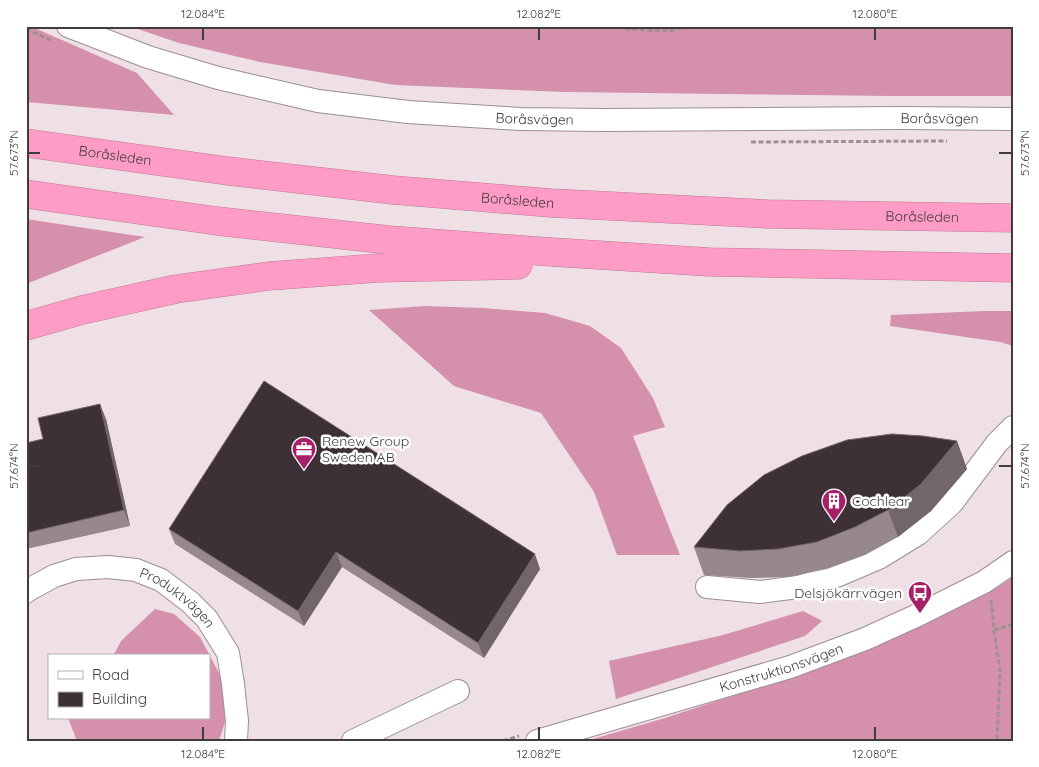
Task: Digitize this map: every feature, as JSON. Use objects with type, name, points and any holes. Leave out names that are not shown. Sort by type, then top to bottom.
[{"type":"highway","name":"Boråsleden","points":[[26,142],[247,174],[393,190],[541,202],[768,214],[1013,218]]},
{"type":"highway","points":[[26,194],[217,221],[389,240],[541,252],[710,262]]},
{"type":"highway","points":[[26,326],[82,310],[176,289],[269,276],[378,268],[710,262],[1013,268]]},
{"type":"street","name":"Boråsvägen","points":[[68,26],[148,57],[218,78],[318,101],[408,112],[539,120],[1013,119]]},
{"type":"street","points":[[707,587],[760,592],[798,587],[839,575],[879,558],[918,534],[952,504],[997,443],[1013,427]]},
{"type":"street","name":"Konstruktionsvägen","points":[[537,741],[790,666],[865,639],[984,582],[1013,562]]},
{"type":"street","name":"Produktvägen","points":[[26,592],[54,576],[76,569],[108,567],[136,570],[161,580],[190,602],[207,619],[228,653],[237,721],[236,741]]},
{"type":"street","points":[[353,741],[458,691]]},
{"type":"path","points":[[610,26],[670,31],[688,26]]},
{"type":"path","points":[[990,598],[1000,670],[997,741]]},
{"type":"path","points":[[994,630],[1013,624]]},
{"type":"shaded area","points":[[26,26],[30,26],[137,73],[174,115],[26,102]]},
{"type":"shaded area","points":[[129,26],[1013,26],[1013,96],[565,92],[395,85],[260,62],[179,43]]},
{"type":"shaded area","points":[[26,219],[145,237],[26,284]]},
{"type":"shaded area","points":[[425,306],[545,313],[590,326],[621,348],[653,398],[665,427],[633,436],[680,555],[617,555],[594,492],[541,413],[454,386],[369,310]]},
{"type":"shaded area","points":[[1013,311],[1013,346],[1000,342],[890,326],[891,315]]},
{"type":"shaded area","points":[[1013,577],[1013,741],[586,741],[665,718],[847,658],[1000,586]]},
{"type":"shaded area","points":[[155,609],[174,614],[200,637],[209,654],[114,654],[121,641]]},
{"type":"shaded area","points":[[803,611],[822,621],[805,636],[616,699],[609,661],[723,635]]},
{"type":"shaded area","points":[[210,656],[220,675],[227,715],[219,741],[77,741],[69,720],[210,720]]},
{"type":"building","name":"Renew Group Sweden AB","points":[[264,381],[535,554],[478,643],[336,552],[298,611],[169,529]]},
{"type":"building","points":[[100,404],[124,510],[26,533],[26,443],[43,439],[38,418]]},
{"type":"building","points":[[892,434],[957,441],[921,484],[888,510],[855,527],[817,542],[778,549],[740,551],[694,547],[727,505],[764,475],[802,456],[847,440]]},
{"type":"place","name":"Renew Group Sweden AB","points":[[304,470]]},
{"type":"place","name":"Cochlear","points":[[834,522]]},
{"type":"place","name":"Delsjökärrvägen","points":[[920,614]]}]
